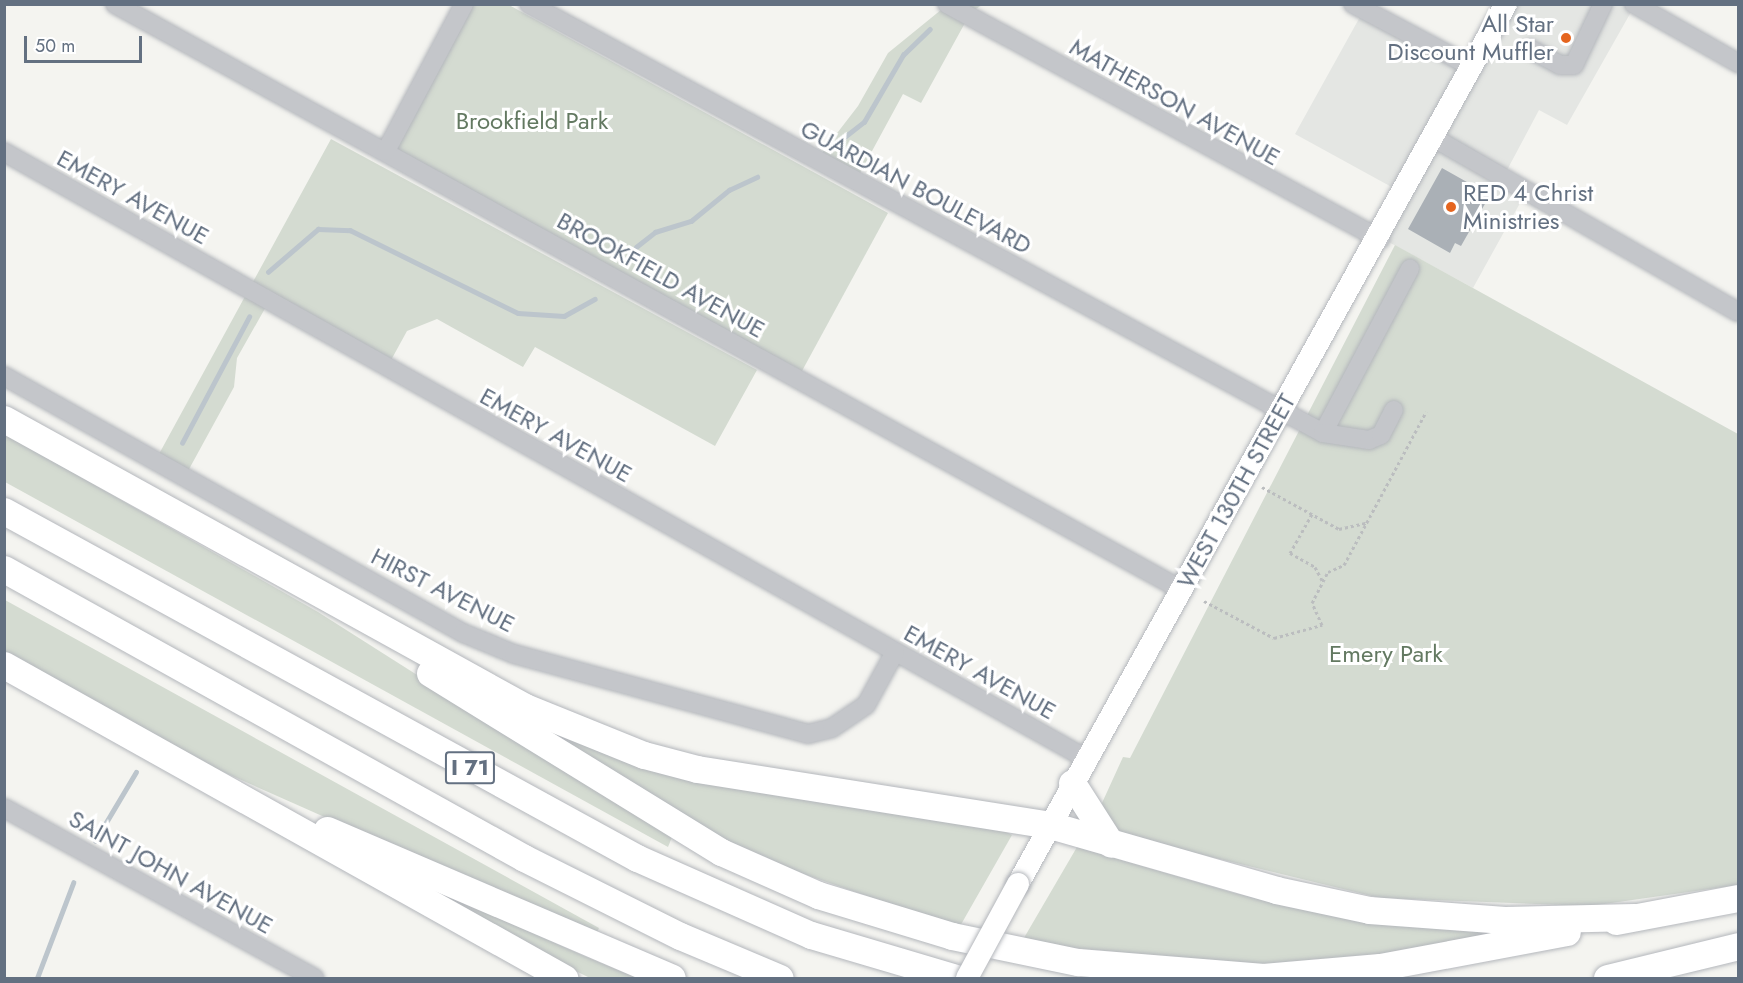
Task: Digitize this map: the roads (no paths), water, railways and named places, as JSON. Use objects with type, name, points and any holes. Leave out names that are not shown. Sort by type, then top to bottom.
[{"type":"highway","points":[[4,421],[525,707],[600,740],[697,769],[1050,825],[1276,890],[1369,909],[1505,920],[1634,917]]},
{"type":"highway","name":"I 71","points":[[4,511],[637,858],[811,935],[956,978]]},
{"type":"highway","points":[[193,524],[675,827],[818,895],[911,926],[1078,962],[1273,977],[1380,967],[1738,898]]},
{"type":"highway","name":"I 71","points":[[4,569],[525,858],[680,936],[780,978]]},
{"type":"highway","points":[[4,665],[564,978]]},
{"type":"highway","points":[[1072,783],[1111,844]]},
{"type":"highway","points":[[229,789],[672,978]]},
{"type":"highway","points":[[1607,978],[1738,946]]},
{"type":"main road","name":"WEST 130TH STREET","points":[[968,978],[1085,758],[1380,240],[1506,4]]},
{"type":"street","name":"BROOKFIELD AVENUE","points":[[116,4],[1182,590]]},
{"type":"street","points":[[386,152],[464,4]]},
{"type":"street","name":"GUARDIAN BOULEVARD","points":[[529,4],[1280,412],[1323,433],[1369,440],[1381,435],[1394,410]]},
{"type":"street","name":"MATHERSON AVENUE","points":[[947,4],[1380,240]]},
{"type":"street","points":[[1353,4],[1472,67]]},
{"type":"street","points":[[1530,49],[1560,65],[1574,64],[1603,4]]},
{"type":"street","points":[[1634,4],[1738,63]]},
{"type":"street","points":[[1434,138],[1738,312]]},
{"type":"street","name":"EMERY AVENUE","points":[[4,152],[1085,758]]},
{"type":"street","points":[[1323,433],[1410,269]]},
{"type":"street","name":"HIRST AVENUE","points":[[4,376],[463,633],[514,654],[808,734],[832,728],[866,705],[894,652]]},
{"type":"street","name":"SAINT JOHN AVENUE","points":[[4,808],[314,978]]},
{"type":"waterway","points":[[833,146],[864,122],[903,55],[930,29]]},
{"type":"waterway","points":[[636,247],[655,232],[691,221],[729,190],[757,177]]},
{"type":"waterway","points":[[268,272],[318,229],[350,230],[518,313],[564,316],[595,299]]},
{"type":"waterway","points":[[182,443],[249,317]]},
{"type":"waterway","points":[[95,841],[136,772]]},
{"type":"waterway","points":[[37,978],[73,883]]},
{"type":"place","name":"All Star Discount Muffler","points":[[1566,38]]},
{"type":"place","name":"RED 4 Christ Ministries","points":[[1451,207]]},
{"type":"park label","name":"Brookfield Park","points":[[532,121]]},
{"type":"park label","name":"Emery Park","points":[[1386,654]]}]
